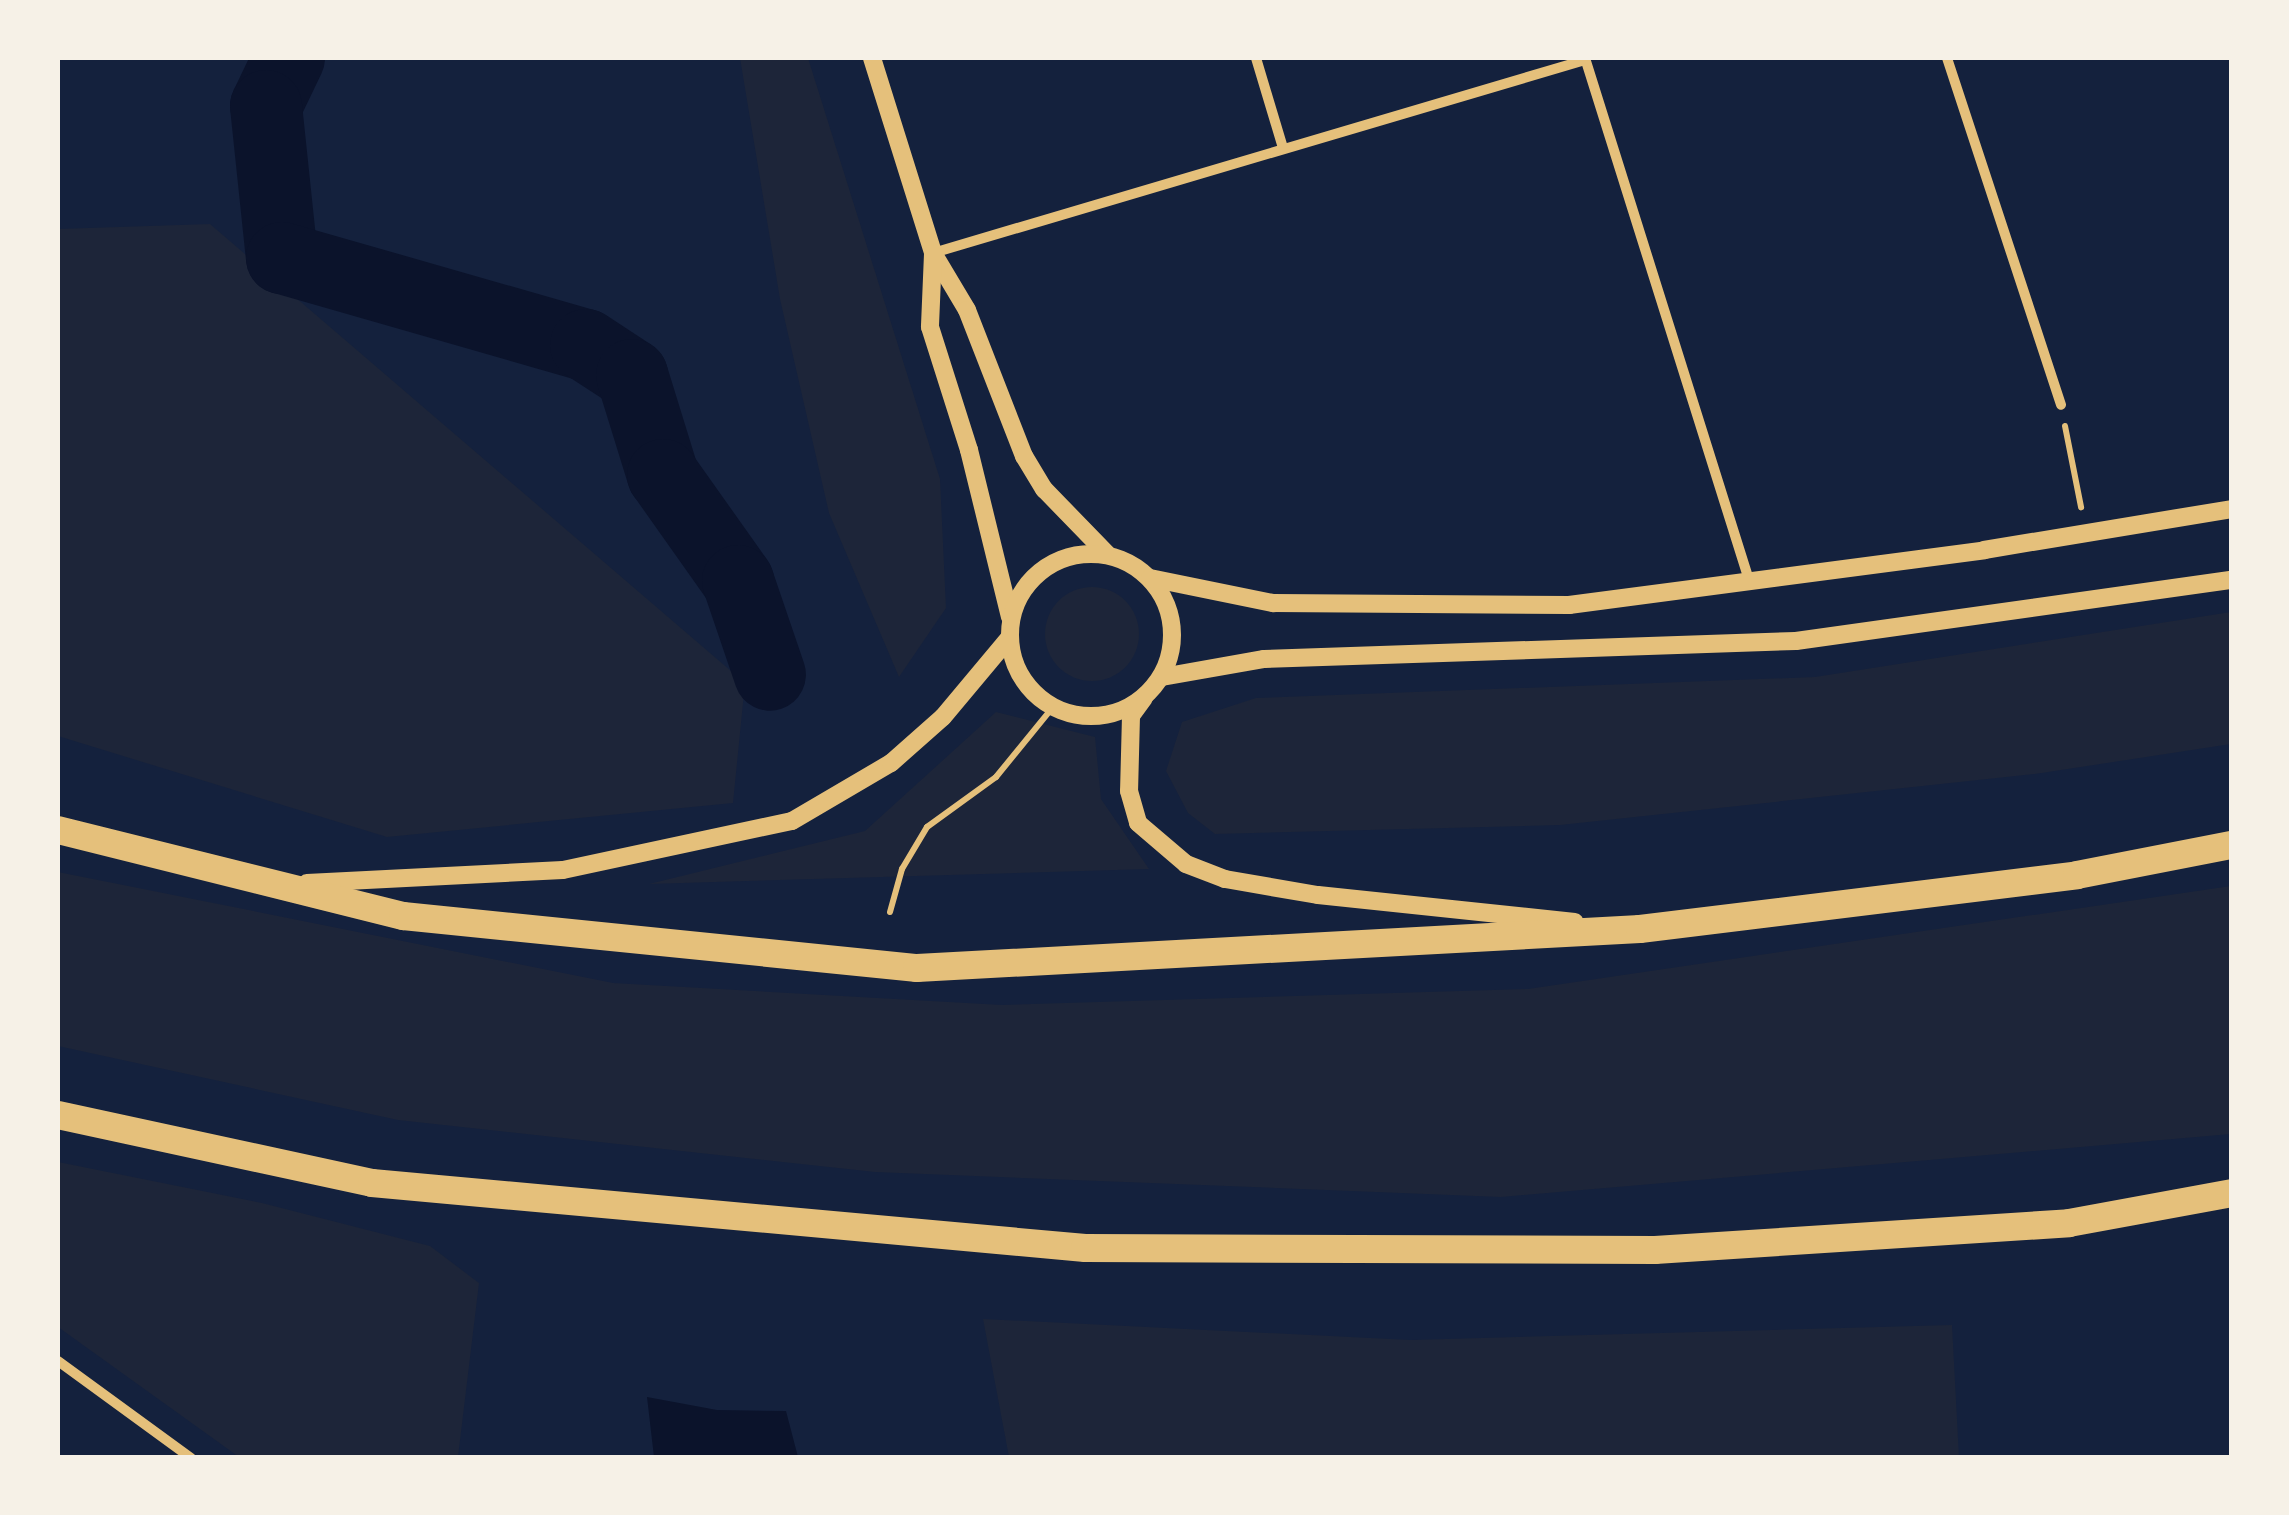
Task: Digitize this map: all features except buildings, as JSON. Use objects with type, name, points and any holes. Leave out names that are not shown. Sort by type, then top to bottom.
[{"type":"highway","points":[[58,830],[261,884],[402,916],[917,968],[1640,929],[2077,875],[2232,846]]},
{"type":"highway","points":[[58,1115],[372,1182],[1085,1248],[1655,1250],[2069,1223],[2232,1193]]},
{"type":"street","points":[[872,58],[933,254],[967,310],[1024,456],[1044,490],[1106,554],[1150,578],[1273,603],[1376,608],[1569,605],[2086,534],[2232,509]]},
{"type":"street","points":[[1256,58],[1284,148]]},
{"type":"street","points":[[1946,58],[2061,405]]},
{"type":"street","points":[[933,254],[1585,59],[1749,580]]},
{"type":"street","points":[[933,254],[930,327],[969,450],[1027,686],[1054,706],[1096,716],[1144,698]]},
{"type":"street","points":[[261,884],[379,884],[563,870],[733,838],[792,821],[891,762],[943,717],[1010,629],[1035,575],[1056,561],[1106,554]]},
{"type":"street","points":[[1150,578],[1173,625],[1162,677],[1131,716],[1128,790],[1138,823],[1186,864],[1225,879],[1318,895],[1640,929]]},
{"type":"street","points":[[1162,677],[1264,658],[1796,641],[2232,580]]},
{"type":"street","points":[[58,1361],[191,1458]]},
{"type":"path","points":[[2061,405],[2086,534]]},
{"type":"path","points":[[890,912],[902,868],[927,827],[996,777],[1054,706]]},
{"type":"shaded area","points":[[740,58],[808,58],[940,479],[946,608],[899,677],[829,513],[780,299]]},
{"type":"shaded area","points":[[210,224],[745,683],[733,803],[387,837],[58,736],[58,229]]},
{"type":"shaded area","points":[[1092,587],[1110,590],[1126,600],[1136,616],[1136,652],[1126,668],[1110,678],[1092,681],[1074,678],[1058,668],[1048,652],[1045,634],[1048,616],[1058,600],[1074,590]]},
{"type":"shaded area","points":[[2231,612],[2231,744],[2035,774],[1560,825],[1215,834],[1188,813],[1166,771],[1182,722],[1256,698],[1815,677]]},
{"type":"shaded area","points":[[996,712],[1095,737],[1101,799],[1149,869],[649,884],[865,831]]},
{"type":"shaded area","points":[[58,872],[613,983],[1002,1005],[1528,989],[2231,886],[2231,1134],[1501,1197],[875,1172],[398,1120],[58,1046]]},
{"type":"shaded area","points":[[58,1162],[262,1203],[430,1246],[479,1283],[458,1457],[239,1457],[58,1327]]},
{"type":"shaded area","points":[[983,1319],[1411,1340],[1952,1325],[1959,1457],[1009,1457]]},
{"type":"shaded area","points":[[647,1397],[717,1410],[786,1411],[798,1457],[654,1457]]},
{"type":"waterway","points":[[289,58],[266,106],[282,258],[586,345],[632,375],[663,475],[738,581],[770,675]]}]
